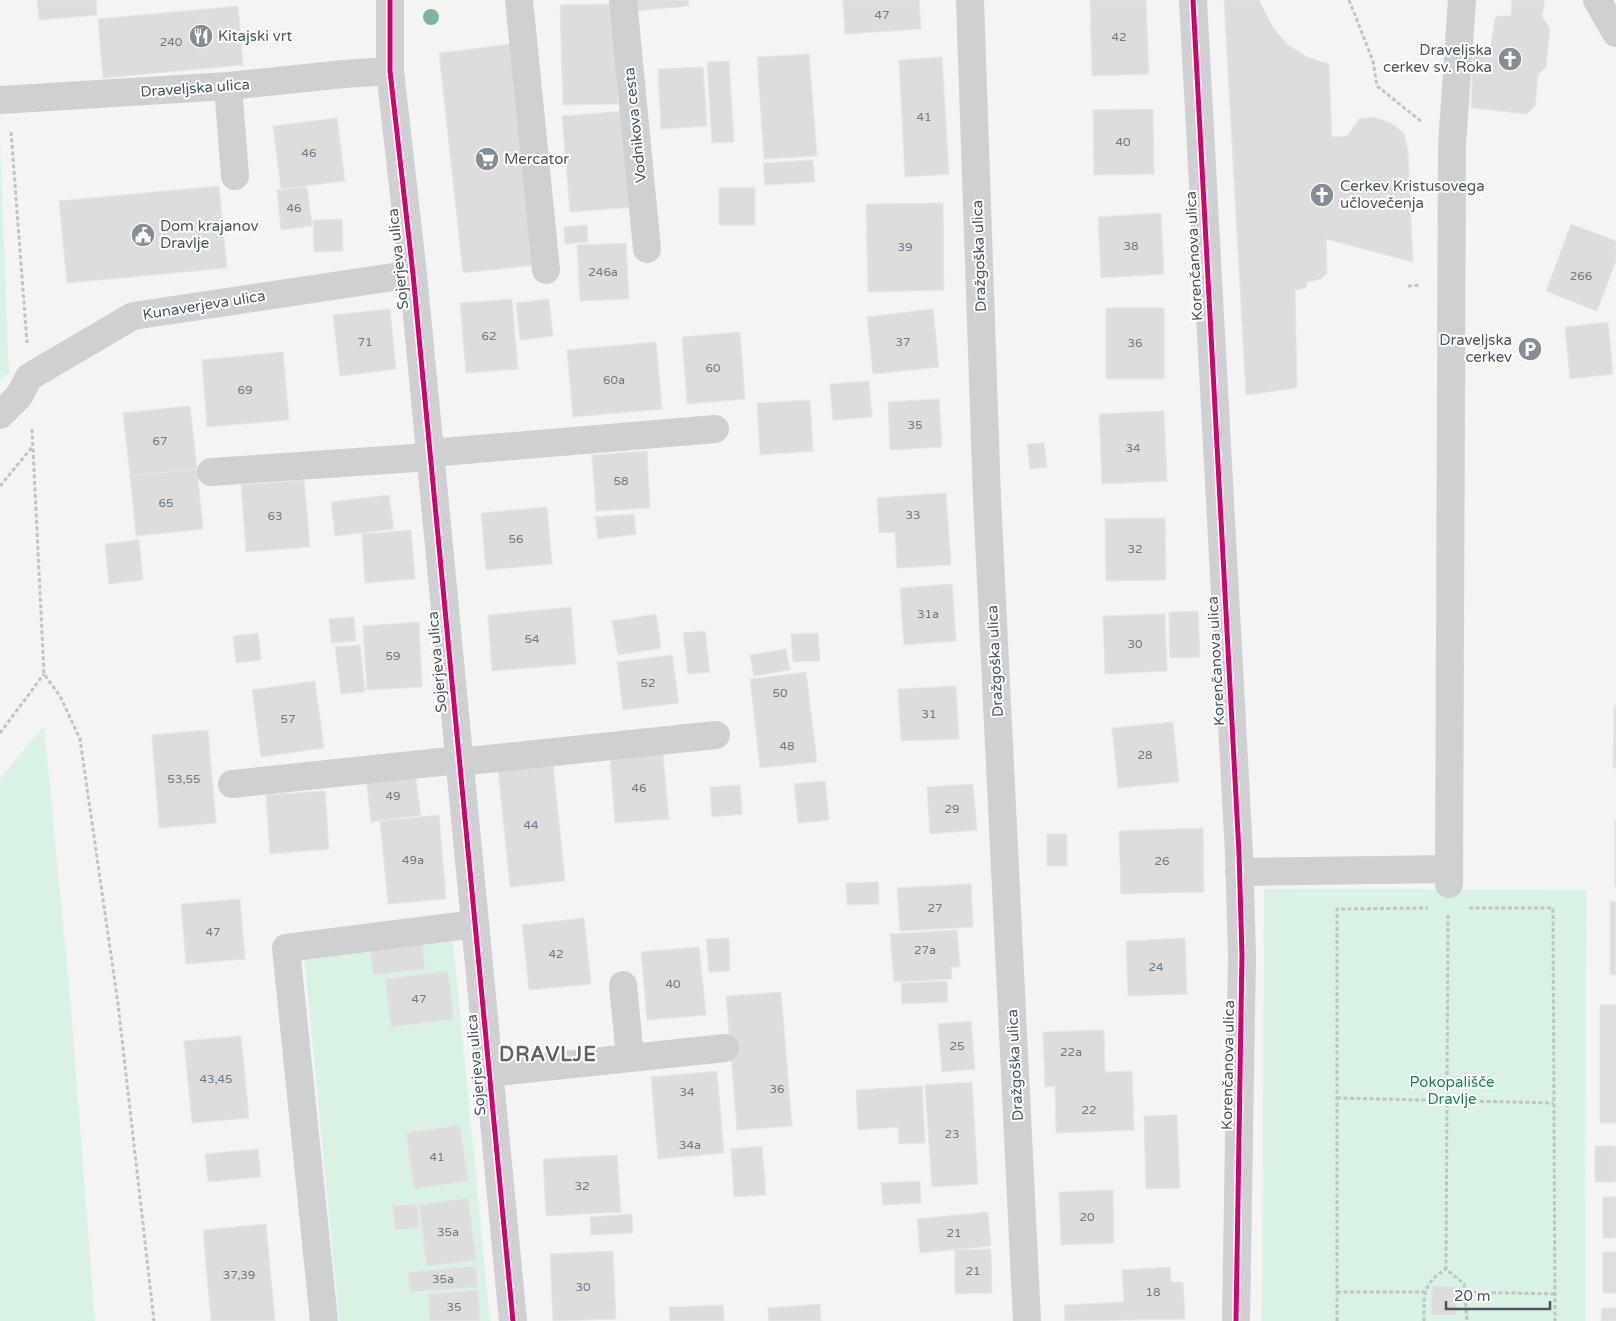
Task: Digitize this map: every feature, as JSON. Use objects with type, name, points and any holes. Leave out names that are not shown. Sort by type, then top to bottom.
[{"type":"street","name":"Sojerjeva ulica","points":[[390,0],[390,71],[413,274],[513,1321]]},
{"type":"street","points":[[519,0],[546,270]]},
{"type":"street","name":"Vodnikova cesta","points":[[622,0],[648,249]]},
{"type":"street","name":"Dražgoška ulica","points":[[970,0],[987,498],[1027,1321]]},
{"type":"street","name":"Korenčanova ulica","points":[[1193,0],[1242,955],[1236,1321]]},
{"type":"street","points":[[1239,872],[1449,887],[1452,145],[1462,0]]},
{"type":"street","points":[[1597,0],[1616,33]]},
{"type":"street","name":"Draveljska ulica","points":[[4,100],[228,86],[390,71]]},
{"type":"street","points":[[228,86],[235,176]]},
{"type":"street","name":"Kunaverjeva ulica","points":[[0,415],[19,396],[29,377],[133,316],[413,274]]},
{"type":"street","points":[[211,472],[430,455],[715,429]]},
{"type":"street","points":[[232,784],[716,734]]},
{"type":"street","points":[[324,1321],[286,948],[475,924]]},
{"type":"street","points":[[623,984],[630,1057]]},
{"type":"street","name":"Sojerjeva ulica","points":[[489,1073],[725,1048]]},
{"type":"path","points":[[1349,0],[1373,61],[1377,86],[1452,145]]},
{"type":"path","points":[[4,100],[29,377]]},
{"type":"path","points":[[32,426],[44,674],[60,696],[80,739],[118,1004],[154,1321]]},
{"type":"path","points":[[0,486],[33,446]]},
{"type":"path","points":[[0,733],[44,674]]},
{"type":"path","points":[[1446,1269],[1449,887]]},
{"type":"path","points":[[1337,1321],[1337,909],[1449,887],[1553,908],[1554,1321]]},
{"type":"path","points":[[1337,1098],[1553,1103]]},
{"type":"path","points":[[1446,1269],[1464,1284],[1467,1321]]},
{"type":"path","points":[[1424,1321],[1425,1292],[1428,1283],[1446,1269]]},
{"type":"path","points":[[1337,1292],[1425,1292]]},
{"type":"path","points":[[1466,1292],[1554,1294]]},
{"type":"green space","points":[[0,142],[9,373],[0,380]]},
{"type":"green space","points":[[44,726],[70,996],[95,1321],[0,1321],[0,778]]},
{"type":"green space","name":"Pokopališče Dravlje","points":[[1264,889],[1586,890],[1585,1321],[1262,1321]]},
{"type":"green space","points":[[453,941],[490,1321],[339,1321],[304,955]]},
{"type":"building","points":[[37,0],[96,0],[97,15],[39,20]]},
{"type":"building","points":[[632,0],[688,0],[689,6],[633,11]]},
{"type":"building","points":[[843,0],[919,0],[921,29],[845,34]]},
{"type":"building","points":[[1090,0],[1146,0],[1149,74],[1092,76]]},
{"type":"building","name":"Cerkev Kristusovega učlovečenja","points":[[1224,0],[1259,0],[1273,28],[1288,45],[1307,57],[1329,64],[1332,137],[1347,136],[1359,119],[1374,117],[1391,123],[1404,133],[1408,151],[1413,262],[1326,239],[1327,273],[1321,279],[1307,282],[1306,288],[1295,290],[1297,388],[1246,395]]},
{"type":"building","name":"Draveljska cerkev sv. Roka","points":[[1512,0],[1545,0],[1542,16],[1550,29],[1546,67],[1538,75],[1535,106],[1527,114],[1471,108],[1473,50],[1490,51],[1495,19],[1497,16],[1511,16]]},
{"type":"building","points":[[615,4],[618,104],[563,105],[560,5]]},
{"type":"building","points":[[238,6],[243,65],[103,78],[98,19]]},
{"type":"building","name":"Mercator","points":[[511,44],[535,265],[463,273],[439,53]]},
{"type":"building","points":[[809,54],[817,156],[764,159],[757,57]]},
{"type":"building","points":[[942,57],[949,174],[905,177],[899,60]]},
{"type":"building","points":[[729,61],[734,142],[712,143],[707,62]]},
{"type":"building","points":[[703,67],[707,126],[661,129],[658,69]]},
{"type":"building","points":[[1153,109],[1154,174],[1094,175],[1093,110]]},
{"type":"building","points":[[627,111],[634,207],[570,212],[562,116]]},
{"type":"building","points":[[337,118],[345,181],[281,189],[273,126]]},
{"type":"building","points":[[813,160],[815,182],[765,185],[763,163]]},
{"type":"building","name":"Dom krajanov Dravlje","points":[[219,186],[227,268],[67,283],[59,201]]},
{"type":"building","points":[[307,187],[312,226],[281,230],[277,190]]},
{"type":"building","points":[[719,188],[755,188],[755,225],[719,225]]},
{"type":"building","points":[[943,203],[944,290],[868,292],[866,204]]},
{"type":"building","points":[[1161,213],[1164,274],[1101,278],[1098,217]]},
{"type":"building","points":[[342,219],[343,251],[314,252],[313,220]]},
{"type":"building","points":[[1571,224],[1616,241],[1616,261],[1597,311],[1546,291]]},
{"type":"building","points":[[587,225],[588,242],[565,244],[564,227]]},
{"type":"building","points":[[626,243],[629,299],[580,301],[577,245]]},
{"type":"building","points":[[512,299],[518,369],[466,373],[460,303]]},
{"type":"building","points":[[549,299],[553,336],[520,340],[516,303]]},
{"type":"building","points":[[1106,308],[1164,308],[1164,379],[1106,379]]},
{"type":"building","points":[[390,309],[396,369],[340,376],[333,315]]},
{"type":"building","points":[[933,309],[939,367],[873,374],[867,317]]},
{"type":"building","points":[[1608,322],[1613,374],[1570,379],[1565,327]]},
{"type":"building","points":[[740,332],[745,399],[687,404],[682,337]]},
{"type":"building","points":[[656,342],[662,409],[573,417],[567,350]]},
{"type":"building","points":[[283,352],[289,420],[207,427],[202,360]]},
{"type":"building","points":[[869,381],[872,417],[833,420],[830,384]]},
{"type":"building","points":[[939,399],[942,447],[890,450],[888,402]]},
{"type":"building","points":[[810,400],[813,451],[760,455],[757,403]]},
{"type":"building","points":[[190,406],[197,469],[130,476],[123,413]]},
{"type":"building","points":[[1164,411],[1167,481],[1102,484],[1099,414]]},
{"type":"building","points":[[1044,443],[1047,467],[1030,469],[1027,444]]},
{"type":"building","points":[[647,451],[650,508],[596,511],[592,455]]},
{"type":"building","points":[[197,469],[203,529],[136,536],[130,476]]},
{"type":"building","points":[[304,480],[310,547],[246,552],[241,485]]},
{"type":"building","points":[[946,493],[951,565],[897,568],[895,532],[879,533],[877,498]]},
{"type":"building","points":[[389,495],[394,529],[335,536],[331,502]]},
{"type":"building","points":[[547,507],[552,564],[486,570],[481,513]]},
{"type":"building","points":[[634,514],[636,534],[598,539],[595,517]]},
{"type":"building","points":[[1165,518],[1166,580],[1106,581],[1105,519]]},
{"type":"building","points":[[411,530],[415,579],[365,583],[362,534]]},
{"type":"building","points":[[139,540],[143,580],[109,584],[105,544]]},
{"type":"building","points":[[952,584],[956,641],[904,645],[900,588]]},
{"type":"building","points":[[571,607],[576,664],[492,671],[488,615]]},
{"type":"building","points":[[1198,611],[1200,657],[1170,658],[1169,612]]},
{"type":"building","points":[[656,614],[661,648],[618,655],[612,621]]},
{"type":"building","points":[[1165,614],[1167,671],[1105,674],[1103,616]]},
{"type":"building","points":[[354,617],[356,641],[331,643],[329,619]]},
{"type":"building","points":[[419,622],[422,687],[367,690],[363,626]]},
{"type":"building","points":[[705,631],[710,672],[688,674],[683,633]]},
{"type":"building","points":[[258,633],[261,660],[236,663],[233,636]]},
{"type":"building","points":[[818,633],[820,661],[793,662],[791,634]]},
{"type":"building","points":[[360,645],[365,692],[341,694],[335,647]]},
{"type":"building","points":[[786,649],[790,670],[754,676],[750,655]]},
{"type":"building","points":[[672,655],[679,703],[623,710],[617,662]]},
{"type":"building","points":[[806,672],[817,762],[760,768],[750,679]]},
{"type":"building","points":[[315,681],[324,748],[261,757],[252,690]]},
{"type":"building","points":[[956,686],[959,739],[901,741],[898,689]]},
{"type":"building","points":[[1614,706],[1616,706],[1616,768],[1613,768]]},
{"type":"building","points":[[1173,722],[1179,782],[1118,788],[1112,728]]},
{"type":"building","points":[[208,730],[216,823],[159,828],[152,735]]},
{"type":"building","points":[[663,754],[669,819],[615,823],[610,758]]},
{"type":"building","points":[[553,763],[565,881],[510,887],[498,769]]},
{"type":"building","points":[[415,771],[421,815],[371,822],[366,777]]},
{"type":"building","points":[[825,781],[829,820],[798,823],[794,784]]},
{"type":"building","points":[[973,784],[977,830],[930,834],[927,787]]},
{"type":"building","points":[[740,785],[742,814],[712,817],[710,787]]},
{"type":"building","points":[[325,791],[329,849],[270,854],[266,795]]},
{"type":"building","points":[[439,815],[446,899],[388,904],[380,821]]},
{"type":"building","points":[[1616,820],[1616,887],[1615,887]]},
{"type":"building","points":[[1203,828],[1204,892],[1121,894],[1119,831]]},
{"type":"building","points":[[1047,834],[1067,834],[1067,866],[1047,866]]},
{"type":"building","points":[[878,882],[879,904],[847,905],[846,883]]},
{"type":"building","points":[[971,884],[973,927],[900,931],[897,888]]},
{"type":"building","points":[[240,899],[245,959],[186,964],[181,904]]},
{"type":"building","points":[[1610,901],[1616,901],[1616,975],[1610,974]]},
{"type":"building","points":[[584,918],[591,984],[529,990],[522,925]]},
{"type":"building","points":[[957,930],[960,967],[951,967],[952,979],[894,982],[890,934]]},
{"type":"building","points":[[729,938],[730,971],[709,972],[706,939]]},
{"type":"building","points":[[1185,938],[1187,994],[1128,996],[1126,941]]},
{"type":"building","points":[[422,940],[425,969],[373,975],[370,946]]},
{"type":"building","points":[[699,947],[706,1015],[647,1020],[641,952]]},
{"type":"building","points":[[448,971],[454,1019],[391,1027],[385,979]]},
{"type":"building","points":[[947,981],[948,1002],[902,1004],[901,983]]},
{"type":"building","points":[[781,992],[792,1126],[737,1130],[726,996]]},
{"type":"building","points":[[1600,1005],[1616,1005],[1616,1123],[1600,1123]]},
{"type":"building","points":[[971,1021],[975,1069],[942,1072],[938,1024]]},
{"type":"building","points":[[1104,1030],[1105,1072],[1132,1071],[1134,1130],[1056,1133],[1055,1086],[1045,1087],[1043,1032]]},
{"type":"building","points":[[241,1036],[249,1118],[192,1123],[184,1041]]},
{"type":"building","points":[[717,1071],[724,1153],[658,1159],[651,1077]]},
{"type":"building","points":[[972,1082],[978,1184],[932,1187],[925,1085]]},
{"type":"building","points":[[922,1086],[925,1143],[899,1144],[898,1127],[858,1130],[856,1090]]},
{"type":"building","points":[[1177,1115],[1180,1188],[1146,1189],[1144,1116]]},
{"type":"building","points":[[460,1125],[468,1181],[414,1189],[406,1133]]},
{"type":"building","points":[[762,1146],[766,1195],[734,1197],[731,1149]]},
{"type":"building","points":[[1595,1146],[1616,1146],[1616,1182],[1595,1182]]},
{"type":"building","points":[[258,1149],[261,1177],[208,1182],[205,1154]]},
{"type":"building","points":[[617,1155],[621,1212],[546,1216],[543,1159]]},
{"type":"building","points":[[920,1181],[921,1203],[883,1205],[881,1183]]},
{"type":"building","points":[[1113,1190],[1114,1243],[1061,1245],[1059,1192]]},
{"type":"building","points":[[1603,1197],[1616,1197],[1616,1238],[1603,1238]]},
{"type":"building","points":[[468,1198],[476,1260],[427,1266],[419,1205]]},
{"type":"building","points":[[417,1204],[419,1228],[395,1230],[393,1206]]},
{"type":"building","points":[[988,1212],[991,1246],[920,1253],[917,1219]]},
{"type":"building","points":[[632,1214],[633,1233],[591,1235],[590,1217]]},
{"type":"building","points":[[266,1224],[275,1321],[211,1321],[203,1230]]},
{"type":"building","points":[[991,1249],[992,1293],[955,1294],[955,1250]]},
{"type":"building","points":[[613,1251],[616,1319],[553,1321],[550,1254]]},
{"type":"building","points":[[1603,1252],[1616,1252],[1616,1293],[1603,1293]]},
{"type":"building","points":[[476,1266],[478,1287],[410,1292],[408,1272]]},
{"type":"building","points":[[1170,1267],[1171,1282],[1183,1282],[1185,1319],[1065,1321],[1064,1305],[1124,1302],[1122,1270]]},
{"type":"building","points":[[1432,1286],[1457,1287],[1456,1315],[1431,1315]]},
{"type":"building","points":[[478,1290],[480,1321],[430,1321],[428,1294]]},
{"type":"building","points":[[820,1304],[821,1321],[769,1321],[768,1308]]},
{"type":"building","points":[[723,1305],[724,1321],[670,1321],[669,1307]]},
{"type":"building","points":[[1602,1308],[1616,1308],[1616,1321],[1601,1321]]},
{"type":"cycle path","points":[[390,0],[390,71],[413,274],[513,1321]]},
{"type":"cycle path","points":[[1193,0],[1239,853],[1242,955],[1236,1321]]},
{"type":"place","name":"Kitajski vrt","points":[[201,36]]},
{"type":"place","name":"Draveljska cerkev sv. Roka","points":[[1510,59]]},
{"type":"place","name":"Mercator","points":[[487,159]]},
{"type":"place","name":"Cerkev Kristusovega učlovečenja","points":[[1322,195]]},
{"type":"place","name":"Dom krajanov Dravlje","points":[[143,235]]},
{"type":"place","name":"Draveljska cerkev","points":[[1530,349]]},
{"type":"district","name":"DRAVLJE","points":[[548,1055]]}]
